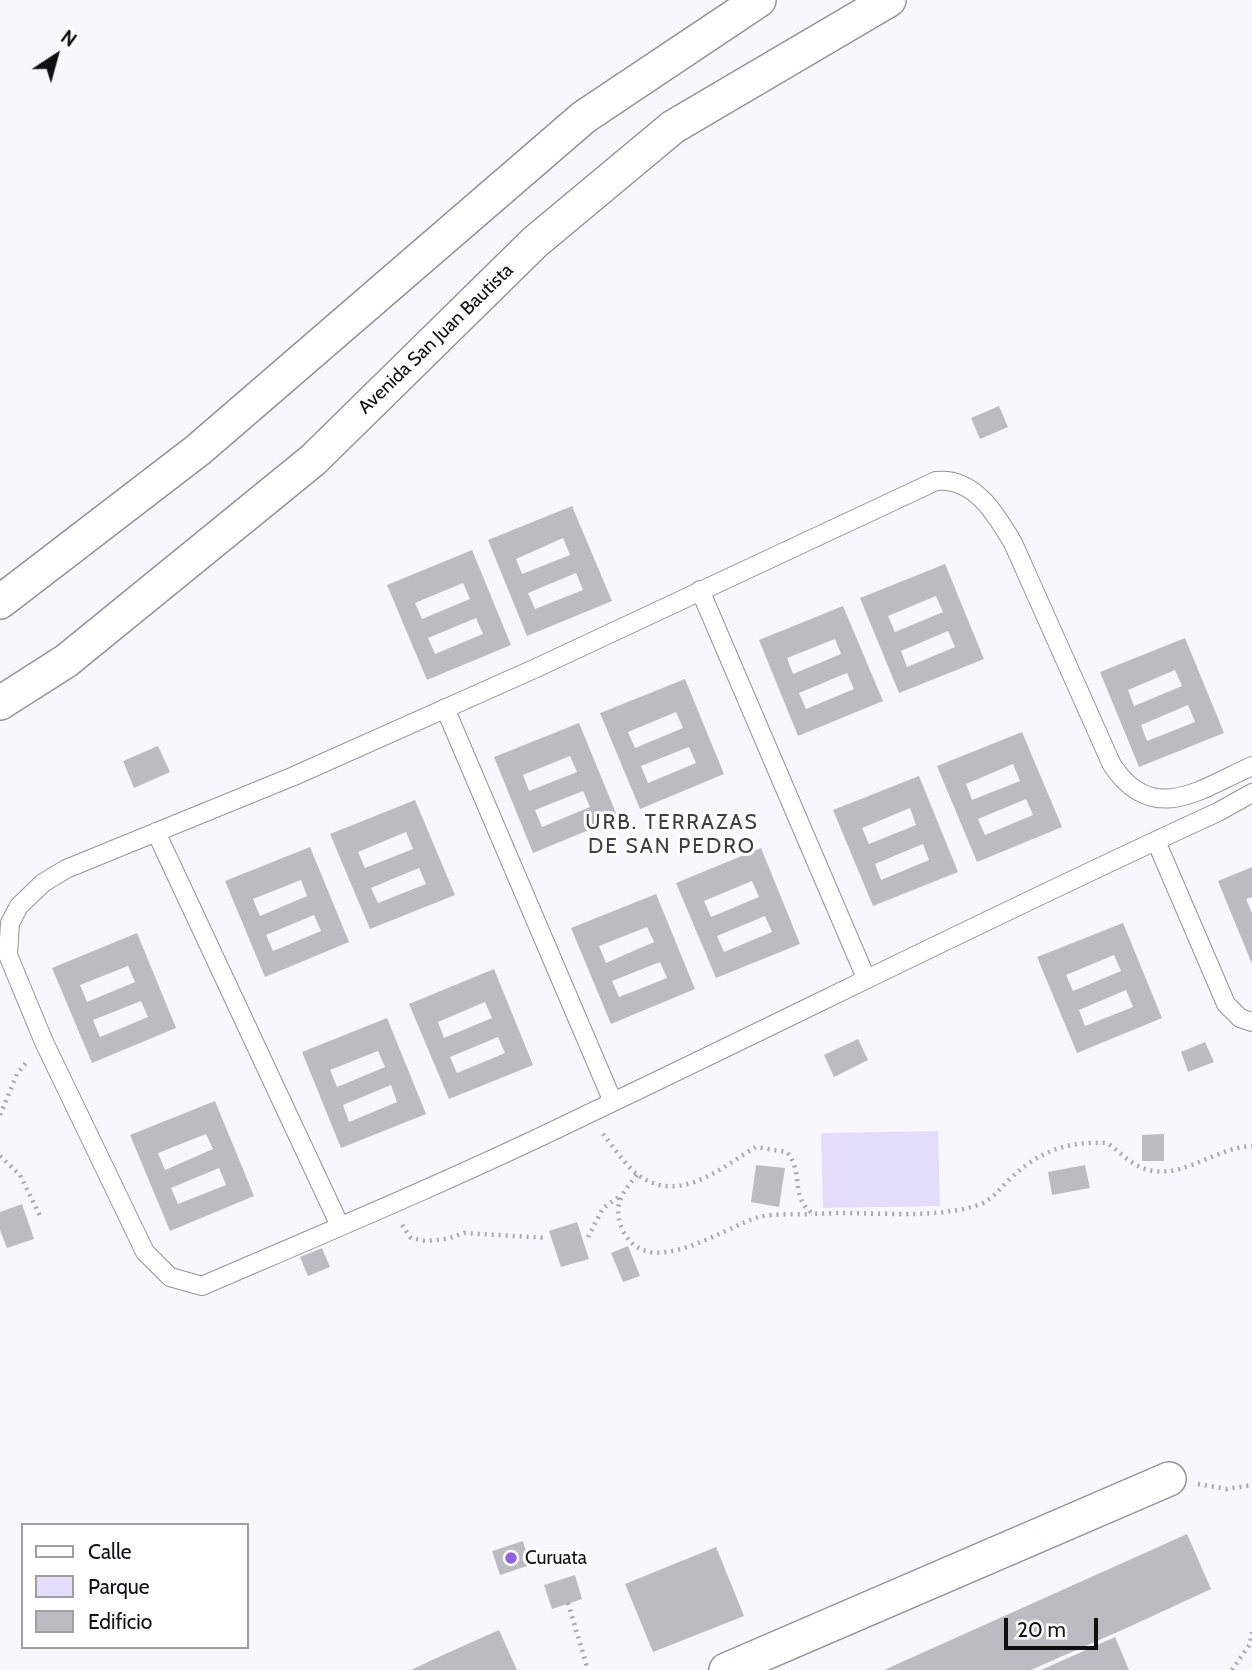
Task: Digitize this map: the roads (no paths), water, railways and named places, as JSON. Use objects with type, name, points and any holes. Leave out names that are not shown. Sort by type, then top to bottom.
[{"type":"street","points":[[0,602],[198,450],[584,117],[758,0]]},
{"type":"street","name":"Avenida San Juan Bautista","points":[[0,703],[66,662],[313,460],[535,242],[673,127],[889,0]]},
{"type":"street","points":[[726,1670],[1170,1479]]},
{"type":"lane","points":[[1252,766],[1173,799],[1153,799],[1136,793],[1123,782],[1112,765],[1013,542],[983,499],[956,482],[930,483],[294,776],[66,869],[30,894],[14,915],[8,939],[8,955],[44,1042],[145,1252],[170,1277],[202,1286],[388,1206],[587,1115],[866,978],[1218,813],[1252,793]]},
{"type":"lane","points":[[700,590],[866,978]]},
{"type":"lane","points":[[445,708],[613,1102]]},
{"type":"lane","points":[[156,832],[340,1227]]},
{"type":"lane","points":[[1156,841],[1226,1004],[1240,1018],[1252,1022]]},
{"type":"place","name":"Curuata","points":[[511,1558]]},
{"type":"district","name":"URB. TERRAZAS DE SAN PEDRO","points":[[672,835]]}]
